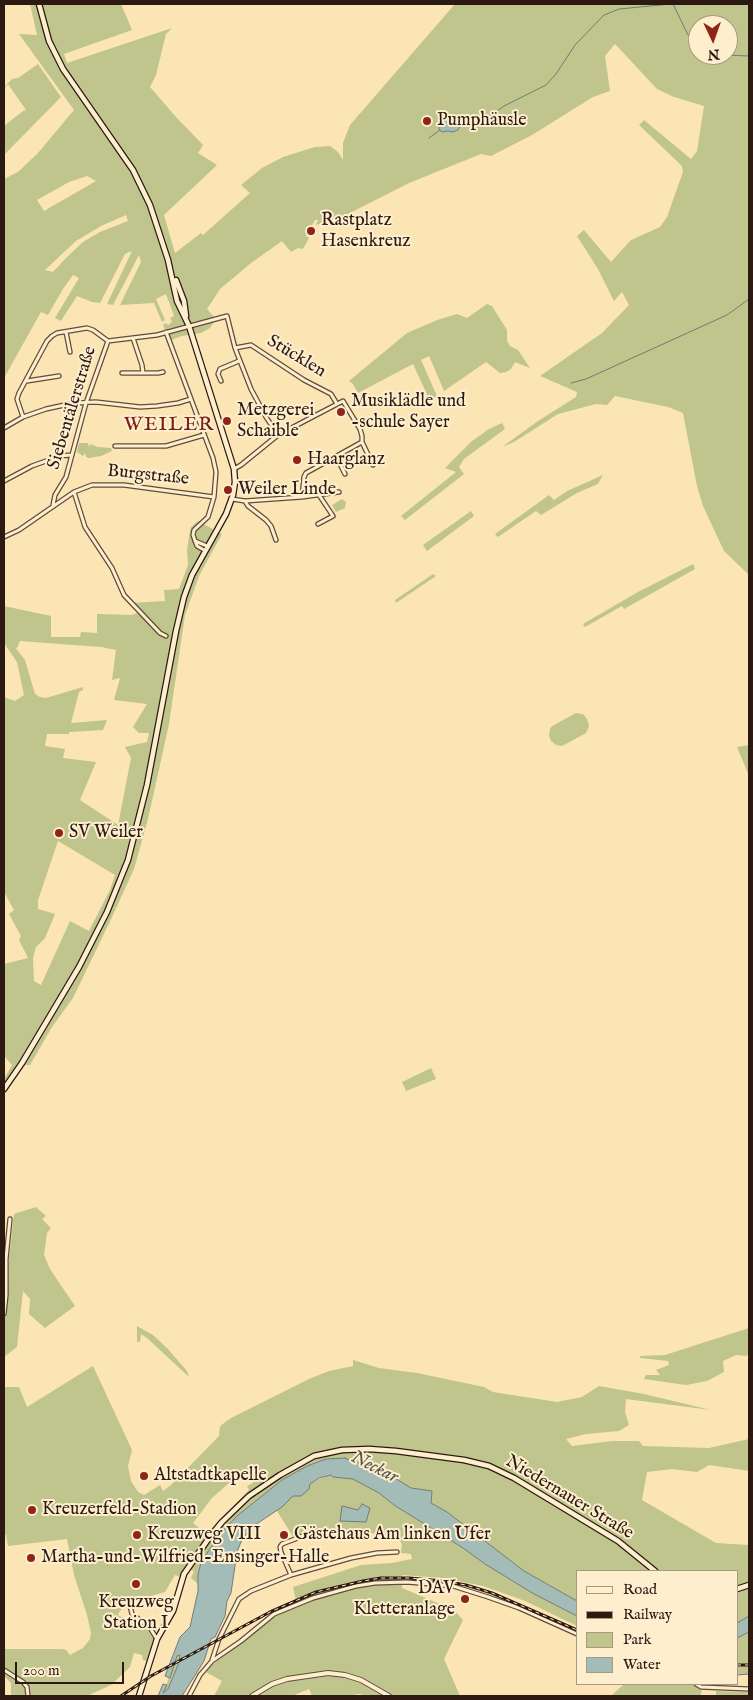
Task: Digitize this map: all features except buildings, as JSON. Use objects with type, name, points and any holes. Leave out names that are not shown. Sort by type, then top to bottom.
[{"type":"main road","points":[[4,1089],[80,968],[107,912],[128,860],[137,832],[147,785],[179,613],[192,575],[232,499],[235,482],[234,469],[186,320],[184,302],[168,260],[156,220],[141,185],[122,154],[63,69],[49,41],[39,4]]},
{"type":"main road","name":"Niedernauer Straße","points":[[139,1696],[157,1639],[173,1610],[184,1574],[222,1522],[249,1496],[314,1456],[342,1450],[369,1449],[464,1460],[489,1466],[514,1478],[618,1541],[654,1570]]},
{"type":"street","name":"Siebentälerstraße","points":[[53,505],[55,495],[63,485],[66,477],[86,403],[108,341],[166,332],[226,316],[235,348]]},
{"type":"street","points":[[23,417],[17,399],[47,341],[58,333],[88,328],[108,341]]},
{"type":"street","points":[[66,332],[70,352]]},
{"type":"street","points":[[166,332],[216,472],[214,497],[208,517],[194,530],[192,535],[195,541],[206,548]]},
{"type":"street","points":[[133,338],[143,374]]},
{"type":"street","name":"Stücklen","points":[[235,348],[251,345],[304,380],[331,394],[337,404]]},
{"type":"street","points":[[235,348],[239,362],[254,394],[278,435]]},
{"type":"street","points":[[221,381],[218,374],[220,369],[239,362]]},
{"type":"street","name":"Siebentälerstraße","points":[[122,373],[143,374],[163,372]]},
{"type":"street","points":[[26,381],[59,376]]},
{"type":"street","points":[[4,428],[23,417],[64,405],[96,402],[140,407],[178,403],[191,399]]},
{"type":"street","points":[[234,469],[278,435],[343,401],[360,430],[362,442],[373,465]]},
{"type":"street","points":[[115,446],[166,446],[204,435]]},
{"type":"street","points":[[302,497],[306,473],[362,442]]},
{"type":"street","points":[[4,481],[32,466],[60,456],[71,455]]},
{"type":"street","points":[[336,456],[345,474]]},
{"type":"street","name":"Burgstraße","points":[[4,537],[19,530],[74,492],[92,485],[105,484],[214,497]]},
{"type":"street","points":[[74,492],[85,527],[112,568],[124,595],[160,633],[166,636]]},
{"type":"street","points":[[232,499],[245,501],[339,492]]},
{"type":"street","points":[[318,524],[333,516],[319,495]]},
{"type":"street","points":[[245,501],[248,506],[271,526],[276,540]]},
{"type":"street","points":[[4,1314],[10,1219]]},
{"type":"street","points":[[291,1575],[280,1547],[282,1544],[316,1532]]},
{"type":"street","points":[[212,1661],[219,1639],[239,1599],[260,1587],[291,1575],[377,1553],[397,1552]]},
{"type":"street","points":[[189,1696],[200,1675],[212,1661],[274,1614],[294,1604],[320,1595],[375,1583],[407,1582],[453,1586],[519,1608],[576,1634]]},
{"type":"street","points":[[129,1602],[132,1614],[150,1628],[157,1639]]},
{"type":"street","points":[[4,1670],[24,1682],[27,1687],[28,1696]]},
{"type":"street","points":[[252,1696],[272,1684],[286,1679],[328,1673],[361,1680],[389,1696]]},
{"type":"street","points":[[698,1685],[701,1687],[749,1689]]},
{"type":"green space","points":[[30,4],[121,4],[132,30],[64,54],[67,63],[172,28],[166,34],[156,75],[150,87],[203,145],[198,153],[217,165],[164,215],[175,253],[201,233],[203,235],[250,193],[241,185],[262,168],[283,157],[315,147],[330,146],[338,152],[343,160],[343,143],[350,125],[455,4],[749,4],[749,575],[724,551],[703,506],[697,486],[683,413],[668,407],[615,396],[607,405],[596,404],[558,414],[514,442],[502,447],[576,397],[577,392],[540,376],[602,333],[629,305],[622,292],[614,301],[598,269],[577,236],[584,230],[611,262],[631,240],[660,227],[667,217],[683,172],[682,166],[639,125],[644,120],[691,159],[697,151],[704,106],[674,97],[657,89],[615,44],[605,56],[610,91],[593,97],[532,135],[491,156],[481,154],[409,183],[344,216],[316,225],[318,220],[315,220],[306,236],[309,238],[303,249],[298,248],[291,252],[282,241],[251,263],[220,289],[207,309],[216,319],[210,328],[201,333],[171,340],[163,325],[166,323],[168,325],[172,322],[170,318],[174,316],[166,294],[156,299],[165,320],[162,322],[154,303],[120,305],[141,262],[139,255],[113,305],[107,304],[132,251],[125,254],[100,303],[77,296],[61,321],[55,318],[79,278],[73,275],[48,315],[41,312],[4,378],[4,179],[18,172],[38,153],[74,110],[19,34],[37,35]],"holes":[[[461,115],[464,125],[460,126],[458,130],[450,132],[439,129],[439,124],[449,118]],[[87,176],[96,181],[44,211],[37,200],[69,182]],[[126,215],[128,221],[100,232],[83,242],[53,272],[45,270],[76,241],[101,226]]]},
{"type":"green space","points":[[38,64],[61,97],[4,155],[4,126],[26,110],[8,84],[4,89],[4,87],[12,79],[18,78]]},
{"type":"green space","points":[[487,304],[492,306],[507,330],[507,341],[510,346],[518,350],[530,368],[515,362],[511,369],[500,373],[486,362],[444,391],[429,356],[421,360],[437,396],[430,401],[413,364],[358,393],[349,381],[407,333],[457,314],[467,318]]},
{"type":"green space","points":[[502,423],[505,429],[464,459],[459,467],[464,474],[405,520],[401,516],[456,472],[445,468],[472,441],[489,429]]},
{"type":"green space","points":[[79,443],[88,443],[89,448],[90,444],[111,448],[112,451],[101,456],[89,458],[86,457],[85,453],[83,456],[77,452]]},
{"type":"green space","points":[[603,475],[598,484],[577,493],[541,515],[536,511],[498,537],[495,534],[549,495],[554,500],[567,491]]},
{"type":"green space","points":[[342,499],[346,502],[345,508],[336,512],[332,505]]},
{"type":"green space","points":[[471,511],[474,516],[427,551],[423,545]]},
{"type":"green space","points":[[198,521],[222,534],[199,576],[185,615],[169,724],[148,819],[134,869],[73,998],[52,1027],[30,1065],[25,1065],[4,1095],[4,1079],[12,1065],[4,1056],[4,964],[28,958],[19,940],[21,936],[9,914],[14,910],[4,892],[4,697],[15,701],[24,695],[17,662],[4,643],[4,606],[51,616],[51,637],[80,637],[81,632],[97,633],[97,614],[132,615],[140,612],[131,603],[165,601],[164,590],[179,589],[188,565],[187,550],[191,527]],"holes":[[[20,641],[101,647],[116,650],[112,680],[120,678],[114,700],[147,704],[133,727],[139,733],[149,733],[147,742],[125,747],[131,758],[118,825],[80,800],[96,762],[63,758],[65,749],[45,746],[47,734],[69,734],[69,732],[103,730],[107,720],[71,723],[79,692],[83,690],[83,687],[46,698],[35,694],[25,660],[15,647],[17,648]],[[58,841],[115,875],[110,890],[89,931],[70,921],[41,985],[34,981],[33,958],[36,947],[45,938],[55,914],[38,909],[38,900]]]},
{"type":"green space","points":[[693,564],[695,569],[624,609],[622,606],[585,627],[583,624],[638,592]]},
{"type":"green space","points":[[433,574],[436,576],[396,603],[395,600]]},
{"type":"green space","points":[[576,713],[583,714],[587,719],[589,726],[586,733],[562,746],[556,745],[551,741],[550,729],[552,726]]},
{"type":"green space","points":[[749,745],[749,776],[737,747]]},
{"type":"green space","points":[[431,1068],[436,1079],[406,1091],[402,1082]]},
{"type":"green space","points":[[36,1207],[46,1216],[42,1219],[51,1228],[47,1233],[44,1255],[50,1269],[75,1306],[45,1328],[29,1314],[30,1299],[23,1291],[17,1347],[4,1357],[4,1329],[14,1214]]},
{"type":"green space","points":[[137,1326],[153,1335],[167,1348],[187,1371],[189,1377],[141,1334],[140,1342],[137,1342]]},
{"type":"green space","points":[[749,1328],[749,1354],[746,1356],[736,1355],[723,1361],[724,1372],[707,1381],[686,1385],[644,1379],[646,1375],[660,1375],[656,1370],[669,1365],[668,1361],[640,1358],[640,1356],[665,1355]]},
{"type":"green space","points":[[353,1360],[379,1368],[417,1373],[484,1387],[493,1392],[557,1402],[582,1397],[599,1386],[644,1394],[711,1410],[626,1399],[625,1412],[629,1425],[619,1431],[586,1434],[566,1439],[572,1446],[612,1441],[639,1441],[643,1446],[709,1448],[749,1439],[749,1471],[709,1465],[697,1472],[672,1469],[647,1472],[642,1500],[716,1543],[749,1545],[749,1616],[738,1622],[738,1570],[576,1570],[576,1600],[524,1571],[447,1512],[431,1503],[432,1491],[411,1488],[390,1475],[345,1458],[326,1459],[307,1466],[282,1480],[237,1516],[220,1534],[201,1562],[198,1584],[191,1578],[194,1571],[189,1569],[183,1578],[175,1575],[165,1592],[125,1605],[118,1614],[119,1616],[145,1627],[154,1639],[147,1661],[143,1660],[142,1655],[134,1653],[130,1667],[111,1685],[87,1696],[11,1696],[11,1683],[4,1676],[4,1649],[62,1649],[66,1650],[70,1655],[83,1648],[90,1639],[91,1633],[74,1575],[67,1539],[8,1546],[6,1535],[4,1535],[4,1387],[19,1387],[27,1407],[93,1366],[132,1450],[128,1466],[131,1481],[138,1492],[144,1495],[160,1485],[163,1491],[171,1485],[219,1436],[220,1426],[231,1418],[329,1371],[353,1366]],"holes":[[[237,1479],[251,1479],[253,1483],[247,1486],[249,1490],[206,1534],[193,1523],[212,1498],[229,1483]]]},
{"type":"green space","points":[[331,1475],[333,1477],[353,1479],[379,1493],[394,1505],[485,1564],[534,1594],[576,1615],[576,1626],[525,1601],[483,1586],[443,1578],[402,1575],[402,1588],[454,1610],[463,1620],[444,1659],[460,1696],[369,1696],[359,1694],[312,1696],[309,1689],[292,1696],[214,1696],[222,1681],[204,1671],[247,1639],[265,1622],[297,1605],[293,1587],[361,1565],[392,1563],[412,1559],[411,1554],[401,1553],[402,1544],[397,1537],[365,1532],[310,1535],[295,1540],[277,1511],[293,1496],[309,1489],[310,1484]]},
{"type":"green space","points":[[749,1632],[749,1674],[738,1675],[738,1638]]},
{"type":"green space","points":[[181,1654],[168,1689],[162,1696],[177,1656]]},
{"type":"green space","points":[[623,1685],[702,1685],[701,1696],[611,1696]]},
{"type":"green space","points":[[716,1691],[749,1692],[749,1696],[716,1696]]},
{"type":"water","points":[[461,115],[467,121],[458,130],[442,132],[439,129],[439,124],[444,120]]},
{"type":"water","points":[[345,1458],[390,1475],[411,1488],[432,1491],[431,1503],[447,1512],[524,1571],[576,1600],[576,1615],[534,1594],[485,1564],[394,1505],[379,1493],[353,1479],[333,1477],[331,1475],[319,1478],[310,1484],[309,1489],[301,1496],[293,1496],[282,1507],[255,1525],[247,1533],[237,1552],[231,1593],[227,1601],[225,1616],[215,1637],[211,1639],[204,1661],[182,1696],[158,1696],[163,1684],[167,1685],[163,1693],[168,1689],[178,1665],[180,1655],[177,1656],[170,1678],[165,1676],[180,1637],[190,1627],[198,1591],[198,1575],[201,1562],[220,1534],[237,1516],[282,1480],[307,1466],[326,1459]]},
{"type":"water","points":[[362,1504],[370,1508],[366,1522],[340,1521],[342,1506],[358,1510]]},
{"type":"water","points":[[749,1616],[749,1632],[738,1638],[738,1622]]},
{"type":"waterway","points":[[467,121],[490,116],[504,106],[546,85],[556,74],[575,45],[604,15],[619,9],[671,4]]},
{"type":"waterway","points":[[673,4],[688,35]]},
{"type":"waterway","points":[[738,56],[749,56]]},
{"type":"waterway","points":[[429,138],[440,130]]},
{"type":"waterway","points":[[571,383],[586,379],[727,315],[749,299]]},
{"type":"waterway","points":[[738,1675],[749,1674]]},
{"type":"railway","points":[[121,1696],[151,1676],[270,1612],[316,1592],[381,1578],[409,1578],[466,1585],[492,1593],[576,1630]]},
{"type":"railway","points":[[738,1665],[749,1665]]},
{"type":"place","name":"Pumphäusle","points":[[427,121]]},
{"type":"place","name":"Rastplatz Hasenkreuz","points":[[311,231]]},
{"type":"place","name":"Musiklädle und -schule Sayer","points":[[341,412]]},
{"type":"place","name":"Metzgerei Schaible","points":[[227,421]]},
{"type":"place","name":"Haarglanz","points":[[297,460]]},
{"type":"place","name":"Weiler Linde","points":[[228,490]]},
{"type":"place","name":"SV Weiler","points":[[59,833]]},
{"type":"place","name":"Altstadtkapelle","points":[[144,1476]]},
{"type":"place","name":"Kreuzerfeld-Stadion","points":[[32,1510]]},
{"type":"place","name":"Kreuzweg VIII","points":[[137,1535]]},
{"type":"place","name":"Gästehaus Am linken Ufer","points":[[284,1535]]},
{"type":"place","name":"Martha-und-Wilfried-Ensinger-Halle","points":[[31,1558]]},
{"type":"place","name":"Kreuzweg Station I","points":[[136,1584]]},
{"type":"place","name":"DAV Kletteranlage","points":[[465,1599]]},
{"type":"district","name":"WEILER","points":[[169,426]]},
{"type":"water label","name":"Neckar","points":[[374,1468]]}]
